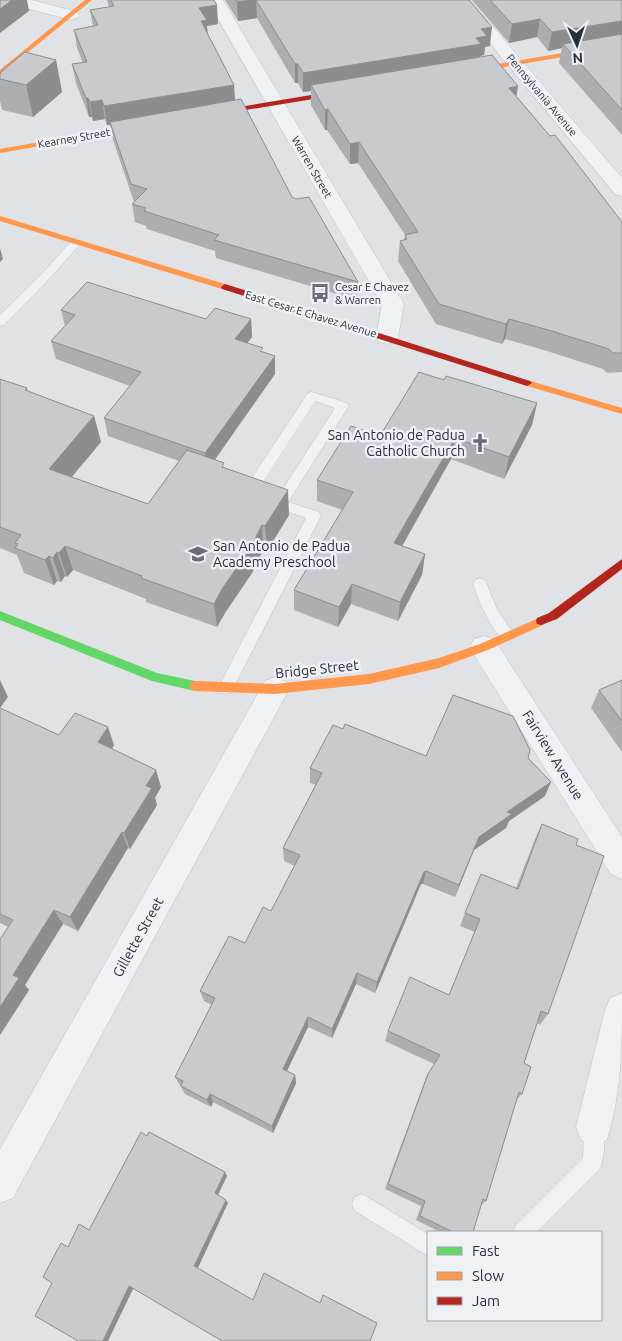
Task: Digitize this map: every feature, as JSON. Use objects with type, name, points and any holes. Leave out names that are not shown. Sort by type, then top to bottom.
[{"type":"street","points":[[13,0],[71,15]]},
{"type":"street","points":[[0,73],[89,0]]},
{"type":"street","name":"Warren Street","points":[[215,0],[393,304],[387,337]]},
{"type":"street","name":"Pennsylvania Avenue","points":[[462,0],[622,190]]},
{"type":"street","points":[[447,74],[622,45]]},
{"type":"street","points":[[196,116],[360,88]]},
{"type":"street","name":"Kearney Street","points":[[0,151],[156,123]]},
{"type":"street","name":"East Cesar E Chavez Avenue","points":[[0,218],[387,337],[577,399],[622,411]]},
{"type":"street","name":"Bridge Street","points":[[0,615],[156,678],[198,687],[275,689],[369,679],[439,663],[496,642],[553,616],[622,563]]},
{"type":"street","name":"Fairview Avenue","points":[[496,642],[622,864]]},
{"type":"street","name":"Gillette Street","points":[[0,1185],[275,689]]},
{"type":"street","points":[[594,1127],[622,1010]]},
{"type":"lane","points":[[0,322],[46,276],[77,241]]},
{"type":"lane","points":[[226,688],[314,516],[280,504],[249,493],[312,396],[343,406],[280,504]]},
{"type":"lane","points":[[480,584],[491,612],[496,642]]},
{"type":"lane","points":[[524,1231],[593,1162],[594,1127]]},
{"type":"lane","points":[[362,1204],[427,1245]]},
{"type":"building","points":[[0,0],[12,0],[0,9]]},
{"type":"building","points":[[111,0],[214,0],[217,5],[199,8],[207,20],[201,21],[234,85],[104,106],[102,100],[90,102],[86,98],[72,64],[87,62],[74,30],[98,25],[90,10],[114,6]]},
{"type":"building","points":[[235,0],[252,0],[237,2]]},
{"type":"building","points":[[256,0],[469,0],[492,27],[481,29],[487,36],[476,38],[481,44],[303,73],[298,64],[295,64]]},
{"type":"building","points":[[490,0],[622,0],[622,21],[552,32],[540,19],[512,24]]},
{"type":"building","points":[[622,34],[622,110],[563,44]]},
{"type":"building","points":[[25,52],[56,60],[26,85],[0,79],[0,73]]},
{"type":"building","points":[[492,55],[518,86],[509,88],[550,136],[555,135],[622,222],[622,353],[613,353],[609,349],[509,319],[506,324],[439,304],[400,241],[407,239],[405,235],[418,232],[359,142],[350,144],[328,109],[325,110],[311,85]]},
{"type":"building","points":[[241,99],[292,197],[296,199],[309,197],[358,282],[214,240],[219,235],[144,211],[146,208],[132,204],[147,189],[131,184],[110,122]]},
{"type":"building","points":[[87,282],[206,319],[215,308],[251,319],[235,339],[263,348],[260,351],[275,356],[205,453],[104,418],[141,372],[51,341],[75,315],[61,310]]},
{"type":"building","points":[[419,372],[444,380],[446,376],[537,403],[509,457],[455,438],[394,543],[425,554],[400,602],[352,584],[339,607],[294,590],[353,492],[317,480],[351,426],[380,436]]},
{"type":"building","points":[[0,379],[27,388],[25,390],[94,416],[49,469],[148,504],[187,450],[224,463],[222,467],[288,490],[265,526],[262,525],[250,549],[222,589],[214,604],[141,578],[142,576],[65,546],[53,558],[49,556],[45,560],[15,548],[18,544],[15,543],[21,535],[0,527]]},
{"type":"building","points":[[622,680],[622,721],[599,690]]},
{"type":"building","points":[[453,695],[513,716],[530,750],[528,758],[551,782],[507,812],[512,814],[479,837],[459,885],[426,871],[424,872],[377,982],[357,973],[332,1029],[308,1017],[283,1069],[295,1075],[272,1126],[210,1094],[207,1100],[181,1086],[183,1081],[175,1077],[215,998],[200,991],[229,936],[245,943],[263,907],[271,911],[300,855],[283,848],[322,773],[310,768],[333,725],[343,729],[345,724],[426,756]]},
{"type":"building","points":[[0,708],[59,735],[75,713],[108,727],[98,742],[156,770],[146,786],[152,788],[124,833],[122,832],[70,917],[54,910],[13,975],[19,978],[0,1007],[0,939],[13,920],[0,914]]},
{"type":"building","points":[[542,824],[578,839],[576,845],[604,856],[548,1014],[541,1011],[524,1063],[531,1067],[522,1094],[519,1092],[486,1201],[483,1199],[473,1231],[451,1231],[420,1216],[425,1201],[388,1184],[428,1074],[440,1055],[388,1031],[410,977],[449,995],[480,919],[465,913],[481,874],[518,889]]},
{"type":"building","points":[[141,1132],[147,1136],[149,1132],[225,1172],[215,1193],[226,1200],[194,1266],[253,1300],[264,1273],[320,1303],[323,1295],[377,1323],[370,1341],[222,1341],[129,1286],[103,1341],[78,1341],[35,1316],[52,1283],[43,1277],[61,1243],[68,1247],[79,1224],[89,1230]]},
{"type":"traffic: fast","points":[[0,615],[156,678],[195,686]]},
{"type":"traffic: slow","points":[[0,73],[89,0]]},
{"type":"traffic: slow","points":[[463,72],[622,45]]},
{"type":"traffic: slow","points":[[0,151],[147,125]]},
{"type":"traffic: slow","points":[[0,218],[225,287]]},
{"type":"traffic: slow","points":[[527,383],[622,411]]},
{"type":"traffic: slow","points":[[195,686],[275,689],[369,679],[439,663],[484,647],[541,621]]},
{"type":"traffic: jam","points":[[209,114],[347,91]]},
{"type":"traffic: jam","points":[[225,287],[527,383]]},
{"type":"traffic: jam","points":[[541,621],[553,616],[622,563]]},
{"type":"place","name":"Cesar E Chavez & Warren","points":[[320,293]]},
{"type":"place","name":"San Antonio de Padua Catholic Church","points":[[480,443]]},
{"type":"place","name":"San Antonio de Padua Academy Preschool","points":[[198,554]]}]
